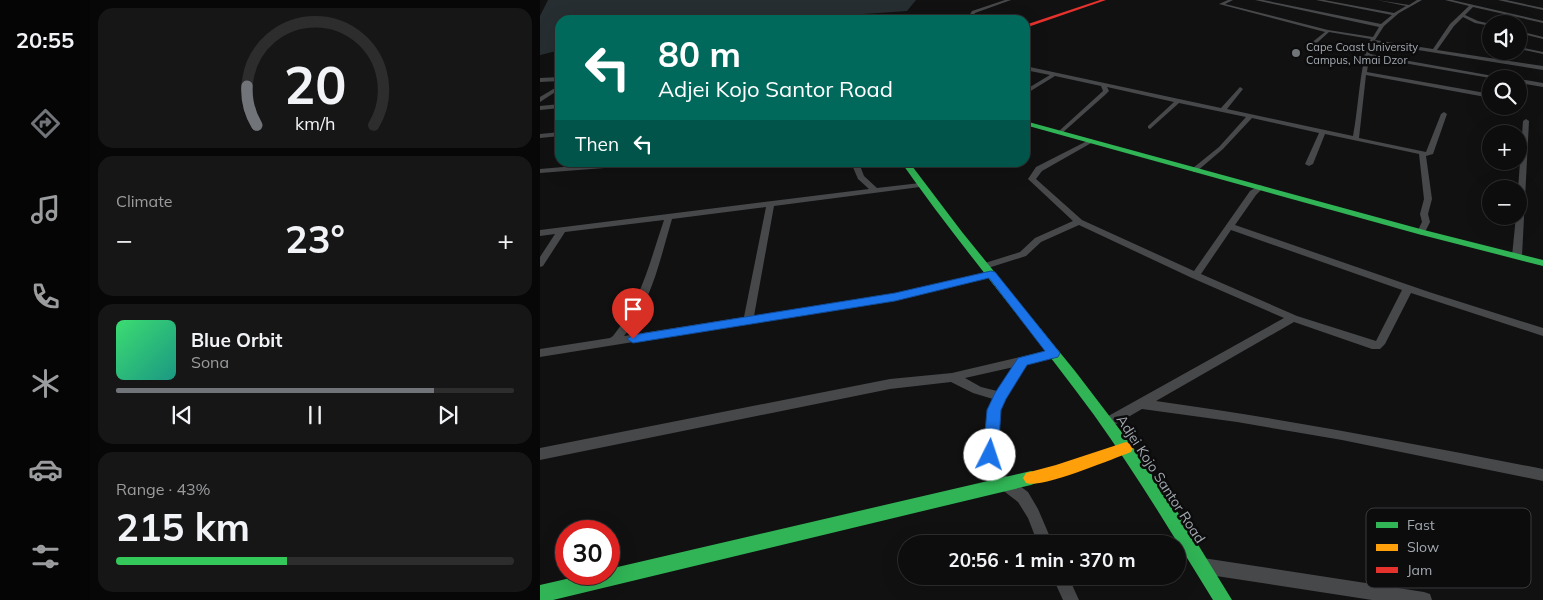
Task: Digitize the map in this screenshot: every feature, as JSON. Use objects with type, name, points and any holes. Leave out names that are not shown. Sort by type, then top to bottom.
[{"type":"street","points":[[972,15],[973,12],[1009,0]]},
{"type":"street","points":[[1030,25],[1104,0]]},
{"type":"street","points":[[1231,0],[1221,4],[1328,31],[1434,51],[1515,60],[1543,68]]},
{"type":"street","points":[[1257,0],[1382,26]]},
{"type":"street","points":[[1275,4],[1290,0]]},
{"type":"street","points":[[1318,0],[1392,14]]},
{"type":"street","points":[[1379,0],[1406,5]]},
{"type":"street","points":[[1356,138],[1363,73],[1366,55],[1372,39],[1392,14],[1406,5],[1420,0]]},
{"type":"street","points":[[1447,0],[1543,22]]},
{"type":"street","points":[[1500,0],[1543,9]]},
{"type":"street","points":[[1434,51],[1452,25],[1472,6]]},
{"type":"street","points":[[1462,15],[1482,23]]},
{"type":"street","points":[[1307,49],[1328,31]]},
{"type":"street","points":[[1527,34],[1543,38]]},
{"type":"street","points":[[1527,50],[1543,53]]},
{"type":"street","points":[[1366,55],[1482,75]]},
{"type":"street","points":[[1030,69],[1429,154],[1444,114]]},
{"type":"street","points":[[1363,73],[1482,94]]},
{"type":"street","points":[[1030,89],[1055,74]]},
{"type":"street","points":[[540,80],[555,79]]},
{"type":"street","points":[[1527,82],[1543,85]]},
{"type":"street","points":[[1061,132],[1104,94],[1106,91],[1103,84]]},
{"type":"street","points":[[1223,110],[1240,89]]},
{"type":"street","points":[[540,100],[555,90]]},
{"type":"street","points":[[1150,127],[1179,100]]},
{"type":"street","points":[[540,108],[555,106]]},
{"type":"street","points":[[1196,170],[1221,148],[1250,116]]},
{"type":"street","points":[[1517,256],[1526,121]]},
{"type":"street","points":[[1030,124],[1421,232],[1543,263]]},
{"type":"street","points":[[1309,164],[1323,131]]},
{"type":"street","points":[[540,136],[555,134]]},
{"type":"street","points":[[1091,141],[1039,169],[1032,179],[1080,222],[1195,276],[1293,318],[1376,346],[1380,344],[1408,288]]},
{"type":"street","points":[[1421,232],[1426,222],[1424,214],[1428,199],[1422,153]]},
{"type":"street","points":[[540,171],[591,167]]},
{"type":"street","points":[[857,167],[861,177],[875,190]]},
{"type":"street","name":"Adjei Kojo Santor Road","points":[[908,167],[920,185],[1054,353],[1126,448],[1223,600]]},
{"type":"street","points":[[540,233],[920,185]]},
{"type":"street","points":[[1195,276],[1253,193],[1260,187]]},
{"type":"street","points":[[748,321],[771,203]]},
{"type":"street","points":[[613,342],[637,310],[652,274],[656,254],[669,216]]},
{"type":"street","points":[[540,353],[895,297],[988,270],[1023,254],[1038,240],[1080,222]]},
{"type":"street","points":[[1231,227],[1445,302],[1543,332]]},
{"type":"street","points":[[540,264],[562,230]]},
{"type":"street","points":[[1107,422],[1293,318]]},
{"type":"street","points":[[540,454],[890,384],[952,377],[1023,362],[1054,353]]},
{"type":"street","points":[[1023,362],[1000,397],[994,410],[990,470],[993,476],[1013,487],[1024,499],[1042,535]]},
{"type":"street","points":[[952,377],[977,390],[1000,397]]},
{"type":"street","points":[[1142,404],[1237,417],[1342,435],[1543,475]]},
{"type":"street","points":[[540,594],[1056,472],[1126,448]]},
{"type":"street","points":[[1199,565],[1424,600]]},
{"type":"street","points":[[1064,585],[1071,600]]},
{"type":"shaded area","points":[[548,0],[916,0],[907,11],[849,15],[555,15],[555,50],[540,54],[540,16]]},
{"type":"waterway","points":[[540,54],[555,50]]},
{"type":"waterway","points":[[551,51],[555,50]]},
{"type":"traffic: fast","points":[[1030,124],[1421,232],[1543,263]]},
{"type":"traffic: fast","points":[[909,167],[1125,447],[1163,503],[1223,600]]},
{"type":"traffic: fast","points":[[540,594],[1031,478]]},
{"type":"traffic: slow","points":[[1031,478],[1056,472],[1126,448]]},
{"type":"traffic: jam","points":[[1030,25],[1104,0]]},
{"type":"place","name":"Cape Coast University Campus, Nmai Dzor","points":[[1296,53]]},
{"type":"route","points":[[633,339],[895,297],[991,274],[1032,328],[1054,353],[1023,362],[1000,397],[994,410],[990,455]]}]
